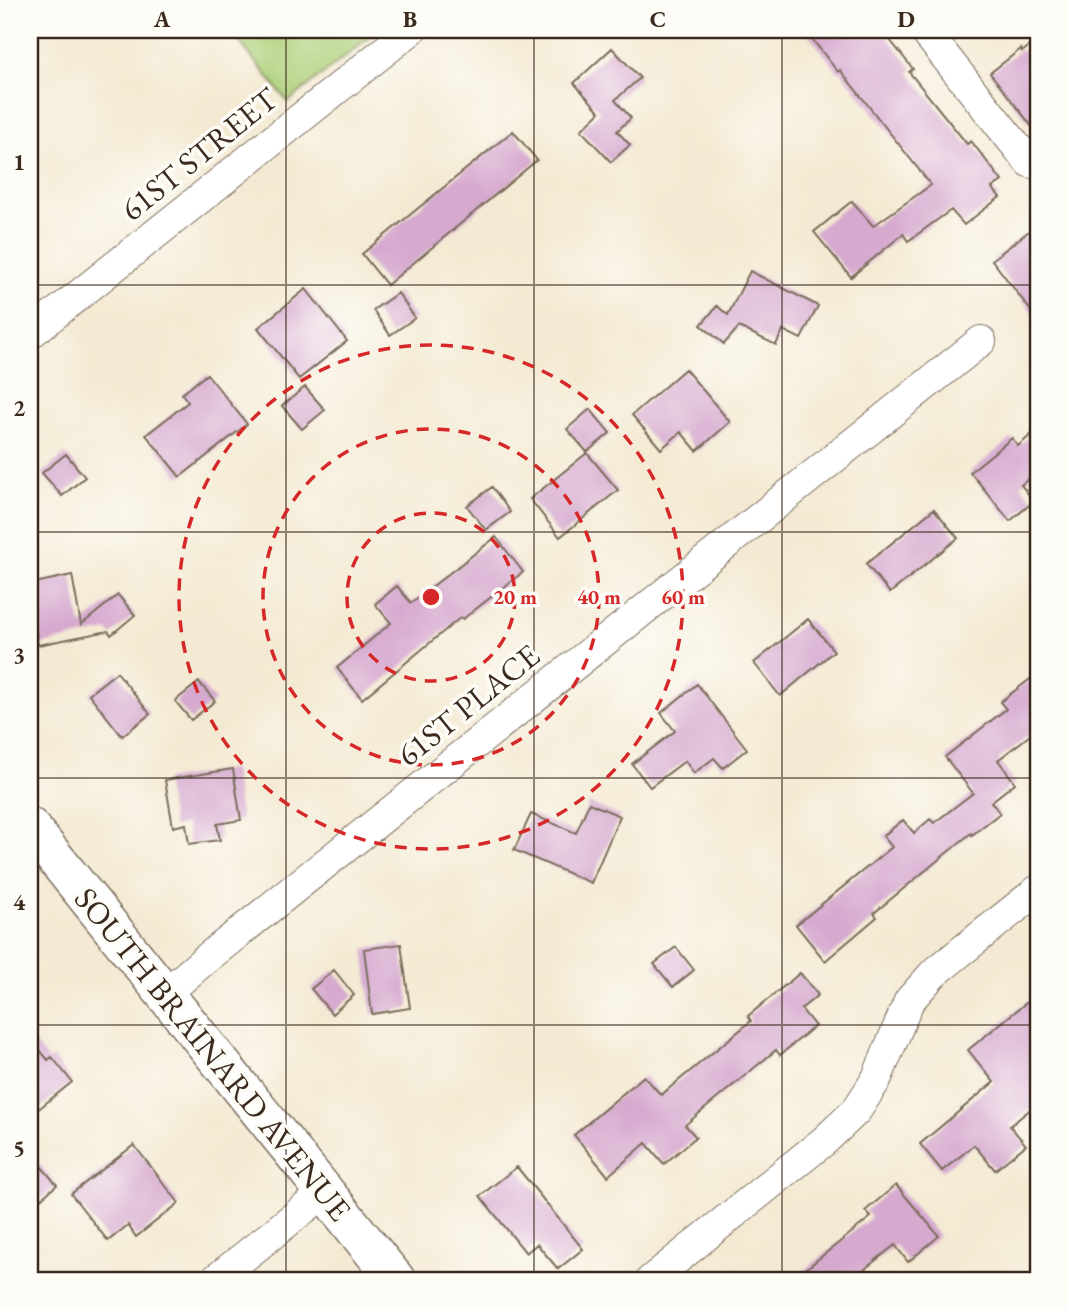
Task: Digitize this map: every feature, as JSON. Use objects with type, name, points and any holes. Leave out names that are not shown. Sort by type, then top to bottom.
[{"type":"street","name":"61ST STREET","points":[[30,334],[411,30]]},
{"type":"street","points":[[924,30],[1034,163]]},
{"type":"street","name":"61ST PLACE","points":[[165,994],[981,341]]},
{"type":"street","name":"SOUTH BRAINARD AVENUE","points":[[30,827],[396,1280]]},
{"type":"street","points":[[651,1280],[824,1141],[856,1111],[876,1080],[909,1001],[933,974],[1038,890]]},
{"type":"street","points":[[215,1280],[325,1192]]},
{"type":"green space","points":[[230,30],[378,30],[288,102]]},
{"type":"building","points":[[805,30],[882,30],[913,69],[909,72],[967,144],[971,141],[1002,181],[992,188],[1000,197],[964,225],[951,210],[908,241],[903,234],[851,277],[814,232],[852,201],[873,226],[931,185]]},
{"type":"building","points":[[1038,39],[1038,134],[990,73]]},
{"type":"building","points":[[612,48],[640,78],[615,100],[631,118],[617,131],[630,145],[611,162],[581,130],[600,112],[574,83]]},
{"type":"building","points":[[513,131],[537,160],[387,285],[362,254]]},
{"type":"building","points":[[1038,224],[1038,320],[992,260]]},
{"type":"building","points":[[750,271],[818,306],[801,339],[783,330],[776,345],[739,327],[724,344],[701,325],[717,306],[728,315]]},
{"type":"building","points":[[306,289],[347,341],[299,379],[258,328]]},
{"type":"building","points":[[398,293],[415,318],[390,335],[373,310]]},
{"type":"building","points":[[685,369],[730,422],[697,451],[681,432],[661,449],[632,415]]},
{"type":"building","points":[[207,374],[247,424],[180,477],[146,435],[188,402],[182,394]]},
{"type":"building","points":[[305,387],[325,410],[302,429],[282,406]]},
{"type":"building","points":[[590,409],[610,433],[587,452],[567,429]]},
{"type":"building","points":[[1038,429],[1038,471],[1021,485],[1034,501],[1010,521],[970,472],[1012,438],[1018,446]]},
{"type":"building","points":[[587,453],[618,490],[560,537],[530,499]]},
{"type":"building","points":[[66,454],[85,477],[62,496],[42,473]]},
{"type":"building","points":[[492,487],[510,512],[486,530],[467,506]]},
{"type":"building","points":[[934,509],[958,538],[890,593],[866,564]]},
{"type":"building","points":[[496,537],[523,572],[463,619],[461,617],[362,699],[337,668],[391,623],[375,604],[397,586],[411,603]]},
{"type":"building","points":[[72,575],[81,625],[118,595],[135,615],[111,635],[108,631],[38,645],[35,627],[30,628],[30,584]]},
{"type":"building","points":[[808,619],[834,651],[780,696],[754,663]]},
{"type":"building","points":[[117,672],[150,714],[122,736],[89,694]]},
{"type":"building","points":[[1038,673],[1038,729],[998,760],[1015,783],[991,802],[1000,813],[972,835],[971,833],[874,913],[877,917],[825,961],[796,925],[892,847],[883,836],[903,820],[914,833],[930,819],[934,823],[973,793],[945,757],[1006,709],[1000,702]]},
{"type":"building","points":[[199,682],[215,701],[191,720],[175,701]]},
{"type":"building","points":[[697,684],[747,749],[723,768],[714,758],[694,773],[685,761],[650,787],[632,764],[675,731],[661,713]]},
{"type":"building","points":[[233,769],[241,820],[217,824],[220,840],[189,844],[186,824],[173,827],[165,780]]},
{"type":"building","points":[[589,803],[620,816],[591,883],[514,850],[531,814],[576,833]]},
{"type":"building","points":[[401,944],[410,1008],[372,1014],[364,949]]},
{"type":"building","points":[[676,947],[694,970],[673,987],[654,964]]},
{"type":"building","points":[[334,970],[354,995],[332,1014],[311,989]]},
{"type":"building","points":[[800,973],[818,995],[801,1009],[815,1026],[780,1055],[776,1050],[685,1125],[696,1137],[664,1164],[646,1143],[608,1176],[574,1135],[644,1076],[661,1095],[751,1021],[748,1016]]},
{"type":"building","points":[[1038,993],[1038,1103],[1010,1126],[1026,1145],[995,1170],[974,1145],[942,1171],[920,1144],[994,1082],[968,1050]]},
{"type":"building","points":[[30,1038],[48,1060],[52,1057],[72,1082],[30,1116]]},
{"type":"building","points":[[134,1145],[179,1203],[136,1237],[128,1225],[108,1241],[71,1194]]},
{"type":"building","points":[[30,1153],[57,1185],[30,1208]]},
{"type":"building","points":[[517,1167],[583,1249],[558,1269],[537,1244],[526,1253],[480,1196]]},
{"type":"building","points":[[896,1185],[939,1236],[908,1262],[895,1245],[851,1280],[792,1280],[871,1217],[865,1211]]}]
